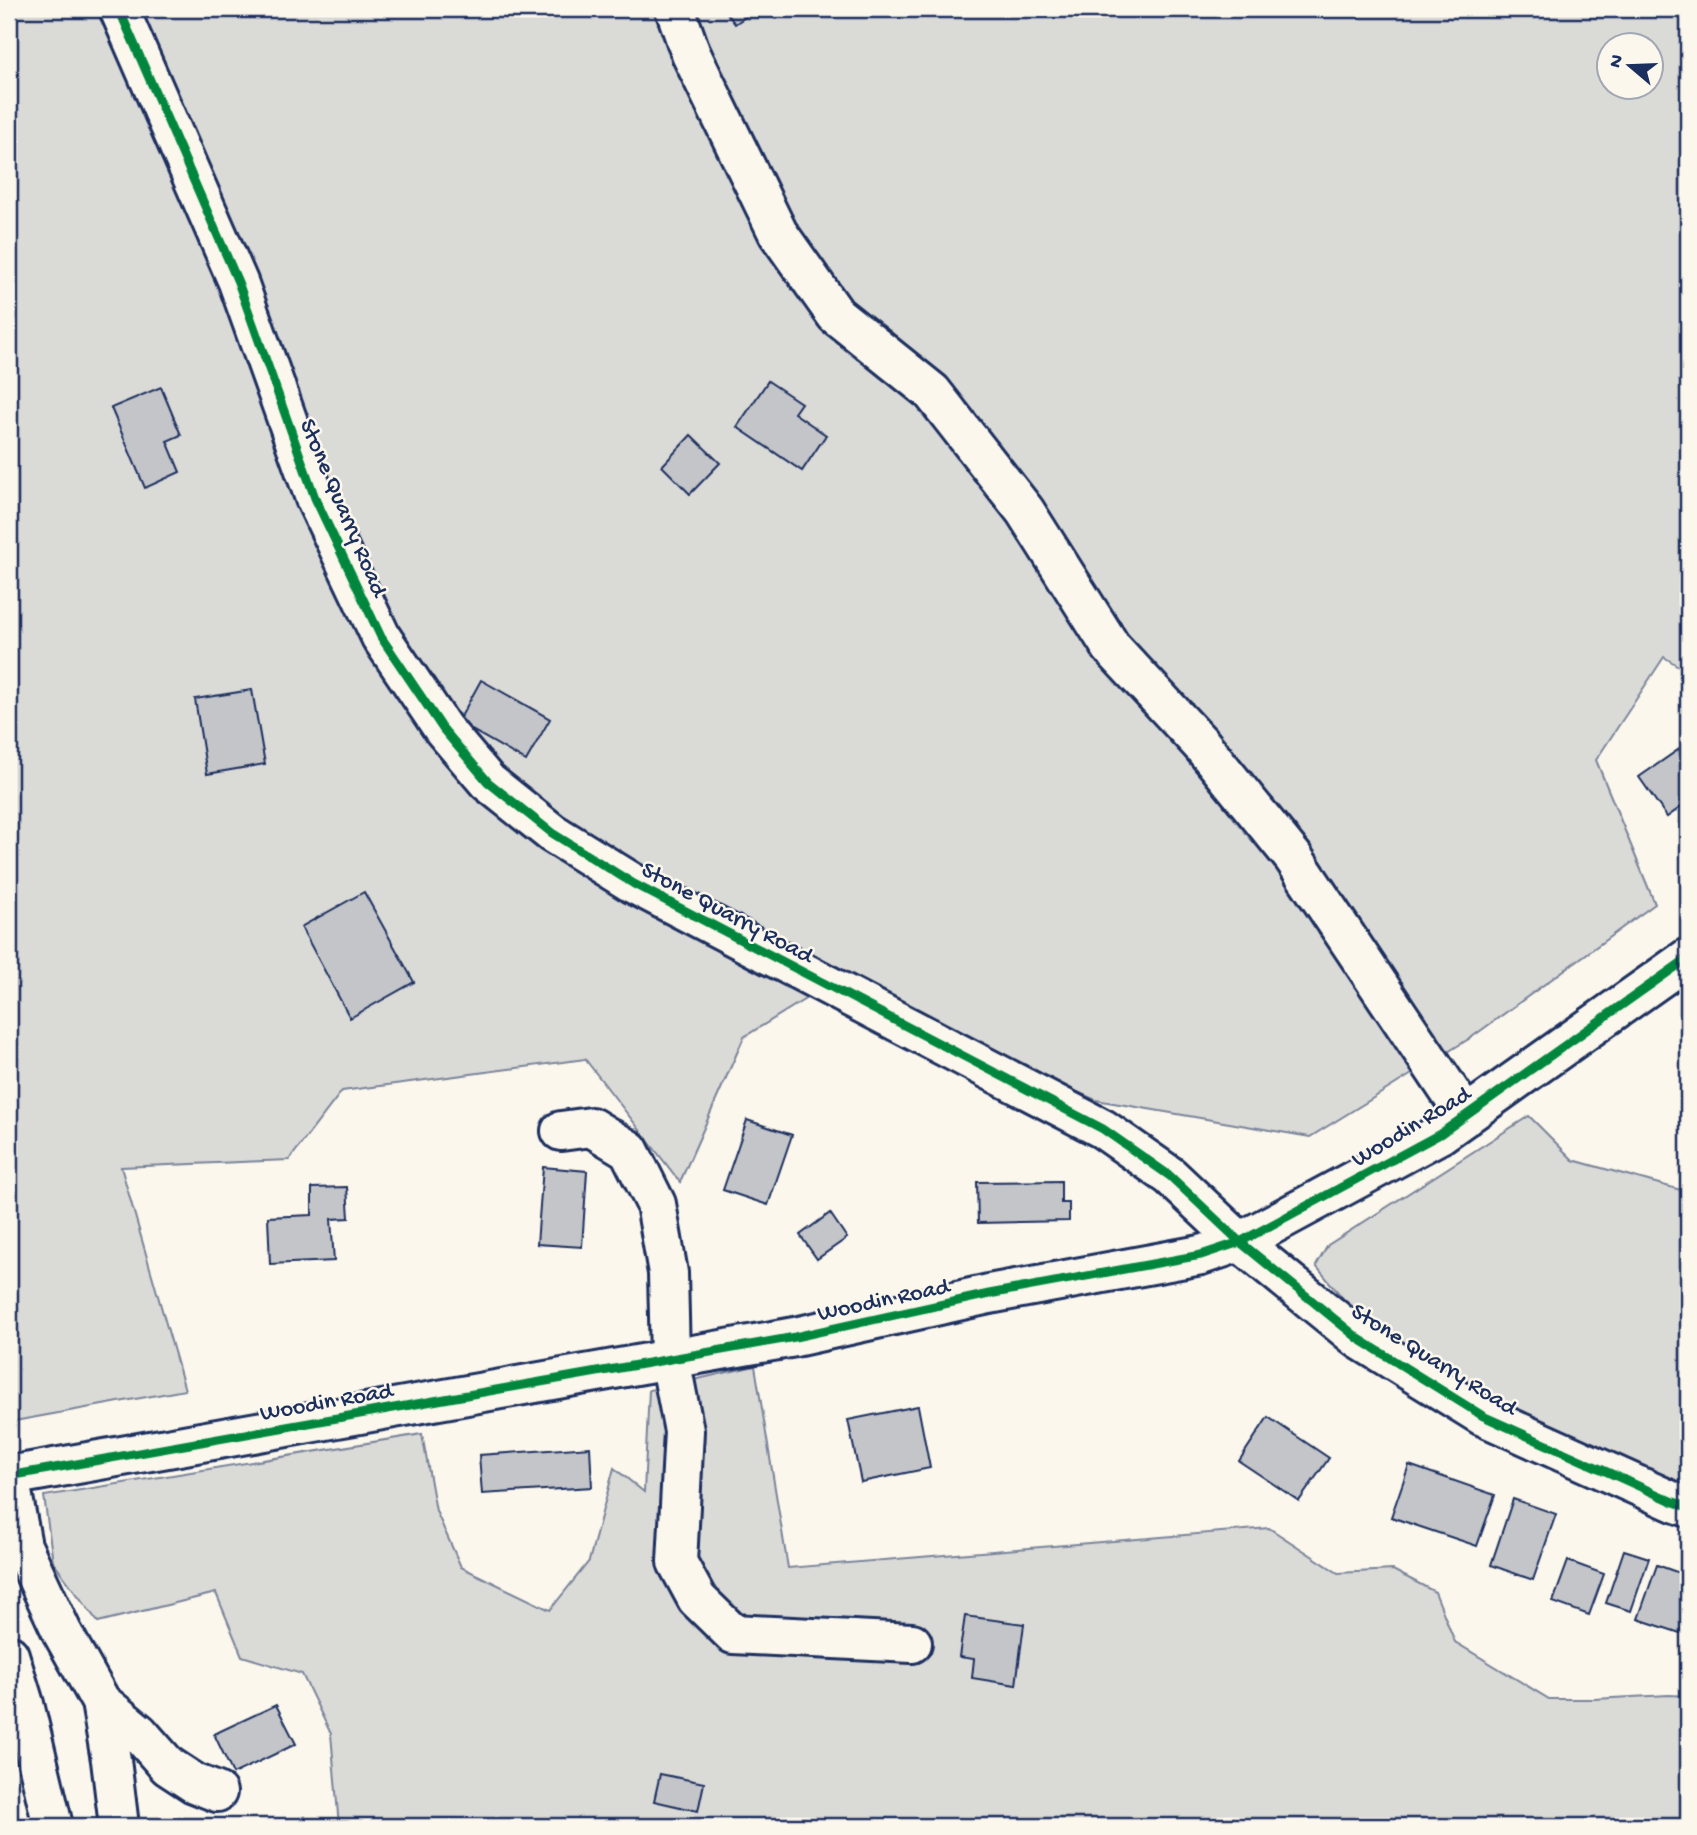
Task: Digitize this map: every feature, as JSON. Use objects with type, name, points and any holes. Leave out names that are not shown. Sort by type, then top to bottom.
[{"type":"street","name":"Stone Quarry Road","points":[[120,9],[238,282],[315,498],[381,637],[443,729],[488,782],[552,833],[634,884],[1103,1129],[1170,1176],[1240,1242],[1359,1339],[1483,1416],[1688,1507]]},
{"type":"street","points":[[675,9],[691,54],[778,233],[836,315],[932,392],[1025,511],[1111,647],[1201,744],[1293,857],[1465,1116]]},
{"type":"street","name":"Woodin Road","points":[[9,1476],[795,1337],[989,1294],[1201,1255],[1240,1242],[1440,1134],[1688,958]]},
{"type":"street","points":[[561,1131],[590,1127],[629,1150],[656,1204],[668,1273],[670,1359],[684,1431],[677,1562],[697,1600],[733,1634],[912,1643]]},
{"type":"street","points":[[9,1476],[22,1546],[62,1632],[101,1702],[119,1826]]},
{"type":"street","points":[[9,1656],[24,1704],[53,1826]]},
{"type":"street","points":[[101,1702],[139,1732],[169,1766],[194,1783],[217,1792]]},
{"type":"shaded area","points":[[9,9],[1688,9],[1688,672],[1664,657],[1596,760],[1655,904],[1472,1037],[1310,1137],[1096,1100],[828,985],[744,1037],[680,1182],[585,1059],[342,1091],[289,1160],[121,1167],[185,1390],[9,1422]]},
{"type":"shaded area","points":[[1529,1116],[1573,1160],[1688,1192],[1688,1486],[1542,1424],[1408,1357],[1346,1302],[1316,1266],[1328,1245]]},
{"type":"shaded area","points":[[755,1366],[788,1568],[1269,1528],[1338,1573],[1393,1570],[1435,1592],[1455,1642],[1549,1699],[1688,1696],[1688,1826],[339,1826],[331,1734],[302,1674],[242,1656],[216,1593],[98,1622],[53,1562],[44,1496],[422,1434],[436,1511],[461,1567],[550,1610],[589,1561],[614,1468],[644,1492],[649,1390]]},
{"type":"building","points":[[724,9],[757,9],[735,24]]},
{"type":"building","points":[[768,381],[801,403],[794,413],[826,435],[802,471],[737,427]]},
{"type":"building","points":[[161,387],[181,435],[167,441],[180,472],[145,488],[111,408]]},
{"type":"building","points":[[691,435],[720,463],[690,494],[662,466]]},
{"type":"building","points":[[481,680],[550,719],[526,761],[458,722]]},
{"type":"building","points":[[252,690],[265,764],[207,774],[195,699]]},
{"type":"building","points":[[1688,743],[1688,802],[1667,817],[1639,777]]},
{"type":"building","points":[[364,892],[414,982],[350,1018],[301,927]]},
{"type":"building","points":[[747,1120],[792,1135],[768,1205],[723,1190]]},
{"type":"building","points":[[543,1167],[587,1171],[582,1247],[537,1244]]},
{"type":"building","points":[[1061,1181],[1061,1203],[1069,1203],[1069,1221],[978,1223],[977,1182]]},
{"type":"building","points":[[347,1187],[349,1218],[331,1219],[334,1261],[270,1264],[268,1217],[312,1215],[312,1188]]},
{"type":"building","points":[[830,1213],[847,1238],[817,1259],[800,1235]]},
{"type":"building","points":[[918,1406],[930,1468],[861,1482],[848,1420]]},
{"type":"building","points":[[1268,1417],[1329,1458],[1299,1501],[1239,1461]]},
{"type":"building","points":[[590,1447],[592,1487],[482,1494],[479,1455]]},
{"type":"building","points":[[1409,1465],[1495,1495],[1477,1546],[1391,1517]]},
{"type":"building","points":[[1513,1499],[1556,1514],[1533,1580],[1491,1565]]},
{"type":"building","points":[[1624,1550],[1649,1558],[1631,1611],[1606,1603]]},
{"type":"building","points":[[1568,1561],[1604,1574],[1589,1615],[1553,1602]]},
{"type":"building","points":[[1657,1565],[1688,1576],[1688,1608],[1680,1633],[1638,1619]]},
{"type":"building","points":[[965,1616],[1024,1624],[1016,1685],[972,1678],[974,1659],[959,1657]]},
{"type":"building","points":[[276,1705],[296,1744],[233,1774],[214,1734]]},
{"type":"building","points":[[660,1774],[704,1783],[698,1811],[654,1801]]},
{"type":"building","points":[[305,1817],[308,1826],[278,1826]]},
{"type":"cycle path","points":[[119,9],[238,282],[315,498],[381,637],[443,729],[488,782],[552,833],[634,884],[1103,1129],[1170,1176],[1240,1242],[1359,1339],[1483,1416],[1688,1507]]},
{"type":"cycle path","points":[[9,1476],[795,1337],[989,1294],[1201,1255],[1240,1242],[1440,1134],[1688,958]]}]
